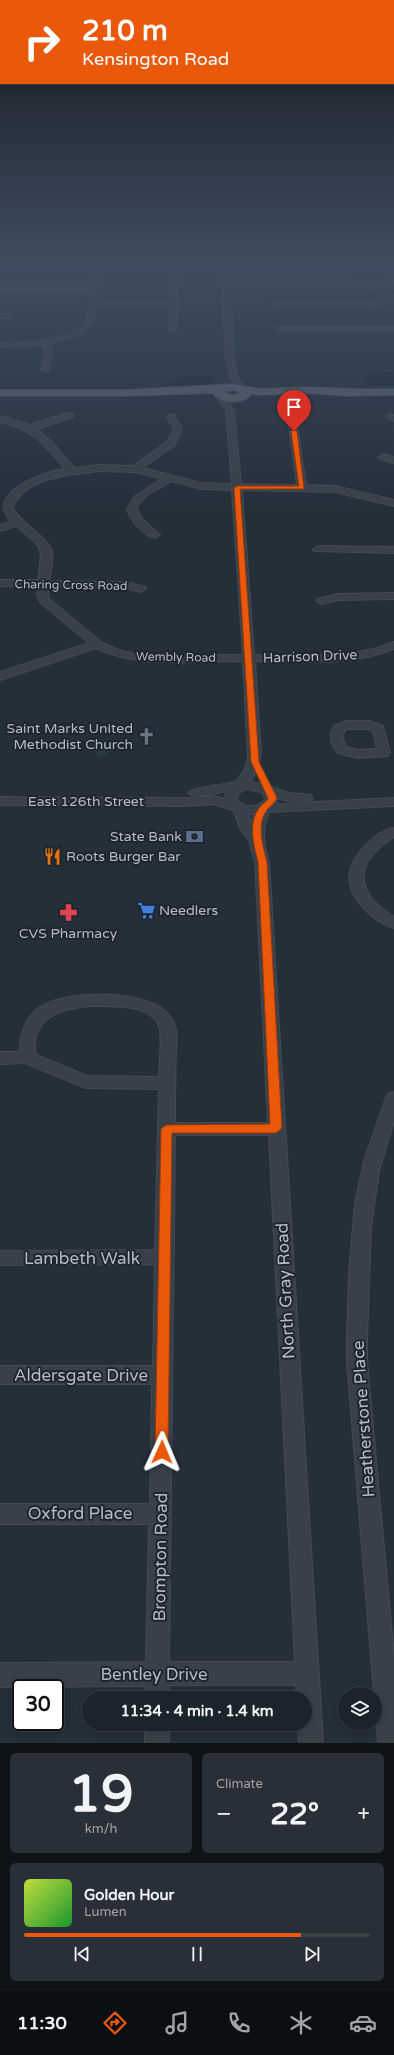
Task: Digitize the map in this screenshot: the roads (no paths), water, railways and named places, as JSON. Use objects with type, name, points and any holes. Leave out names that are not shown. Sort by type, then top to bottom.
[{"type":"main road","points":[[0,393],[153,394],[221,392],[394,392]]},
{"type":"street","points":[[45,370],[49,349],[47,346]]},
{"type":"street","points":[[230,346],[234,377],[241,393],[230,408]]},
{"type":"street","points":[[234,377],[232,382],[221,392],[230,408],[237,488],[255,762],[268,791],[294,798],[342,798],[370,802]]},
{"type":"street","points":[[30,428],[70,415]]},
{"type":"street","points":[[135,469],[174,440],[178,429],[171,417]]},
{"type":"street","points":[[292,418],[302,488]]},
{"type":"street","points":[[0,419],[30,428],[40,433],[71,470]]},
{"type":"street","points":[[383,457],[394,460]]},
{"type":"street","name":"Wembly Road","points":[[249,658],[141,658],[115,653],[97,644],[44,600],[42,595],[47,552],[41,542],[12,518],[8,508],[14,494],[41,478],[71,470],[98,468],[135,469],[201,486],[237,488],[302,488],[348,491],[394,503]]},
{"type":"street","points":[[155,535],[134,515],[132,507],[140,496],[171,478]]},
{"type":"street","points":[[0,528],[17,523]]},
{"type":"street","points":[[318,549],[394,550]]},
{"type":"street","name":"Charing Cross Road","points":[[0,583],[43,585],[126,585],[141,589]]},
{"type":"street","points":[[320,601],[338,597],[394,596]]},
{"type":"street","points":[[0,676],[97,644]]},
{"type":"street","name":"Harrison Drive","points":[[249,658],[341,658],[377,652],[394,646]]},
{"type":"street","points":[[239,787],[249,775],[255,762]]},
{"type":"street","name":"East 126th Street","points":[[172,800],[184,795],[239,787],[254,786],[268,791]]},
{"type":"street","name":"North Gray Road","points":[[239,787],[230,796],[231,801],[238,807],[248,830],[256,839]]},
{"type":"street","name":"North Gray Road","points":[[268,791],[272,800],[264,808],[258,821],[256,839],[262,862],[311,1743]]},
{"type":"street","name":"East 126th Street","points":[[0,801],[214,800],[249,810],[264,808]]},
{"type":"street","points":[[264,808],[394,802]]},
{"type":"street","points":[[393,832],[369,847],[358,863],[356,871],[358,890],[364,899],[373,910],[394,923]]},
{"type":"street","name":"Brompton Road","points":[[29,1057],[27,1051],[32,1028],[36,1019],[48,1010],[60,1004],[76,1001],[128,1001],[139,1003],[155,1011],[165,1022],[168,1029],[157,1691]]},
{"type":"street","points":[[0,1058],[29,1057],[33,1061],[86,1082],[167,1083]]},
{"type":"street","name":"Heatherstone Place","points":[[390,1743],[357,1362],[357,1299],[361,1232],[368,1182],[382,1130],[394,1098]]},
{"type":"street","points":[[166,1129],[276,1128]]},
{"type":"street","name":"Lambeth Walk","points":[[0,1258],[164,1257]]},
{"type":"street","name":"Aldersgate Drive","points":[[0,1375],[163,1375]]},
{"type":"street","name":"Oxford Place","points":[[0,1514],[161,1514]]},
{"type":"street","name":"Bentley Drive","points":[[0,1675],[307,1673]]},
{"type":"street","points":[[157,1731],[157,1743]]},
{"type":"water","points":[[394,372],[394,386],[373,386],[367,383],[365,374]]},
{"type":"water","points":[[183,376],[211,376],[215,382],[210,386],[164,385],[175,382]]},
{"type":"place","name":"Saint Marks United Methodist Church","points":[[146,736]]},
{"type":"place","name":"State Bank","points":[[195,836]]},
{"type":"place","name":"Roots Burger Bar","points":[[53,856]]},
{"type":"place","name":"Needlers","points":[[146,910]]},
{"type":"place","name":"CVS Pharmacy","points":[[68,913]]}]
